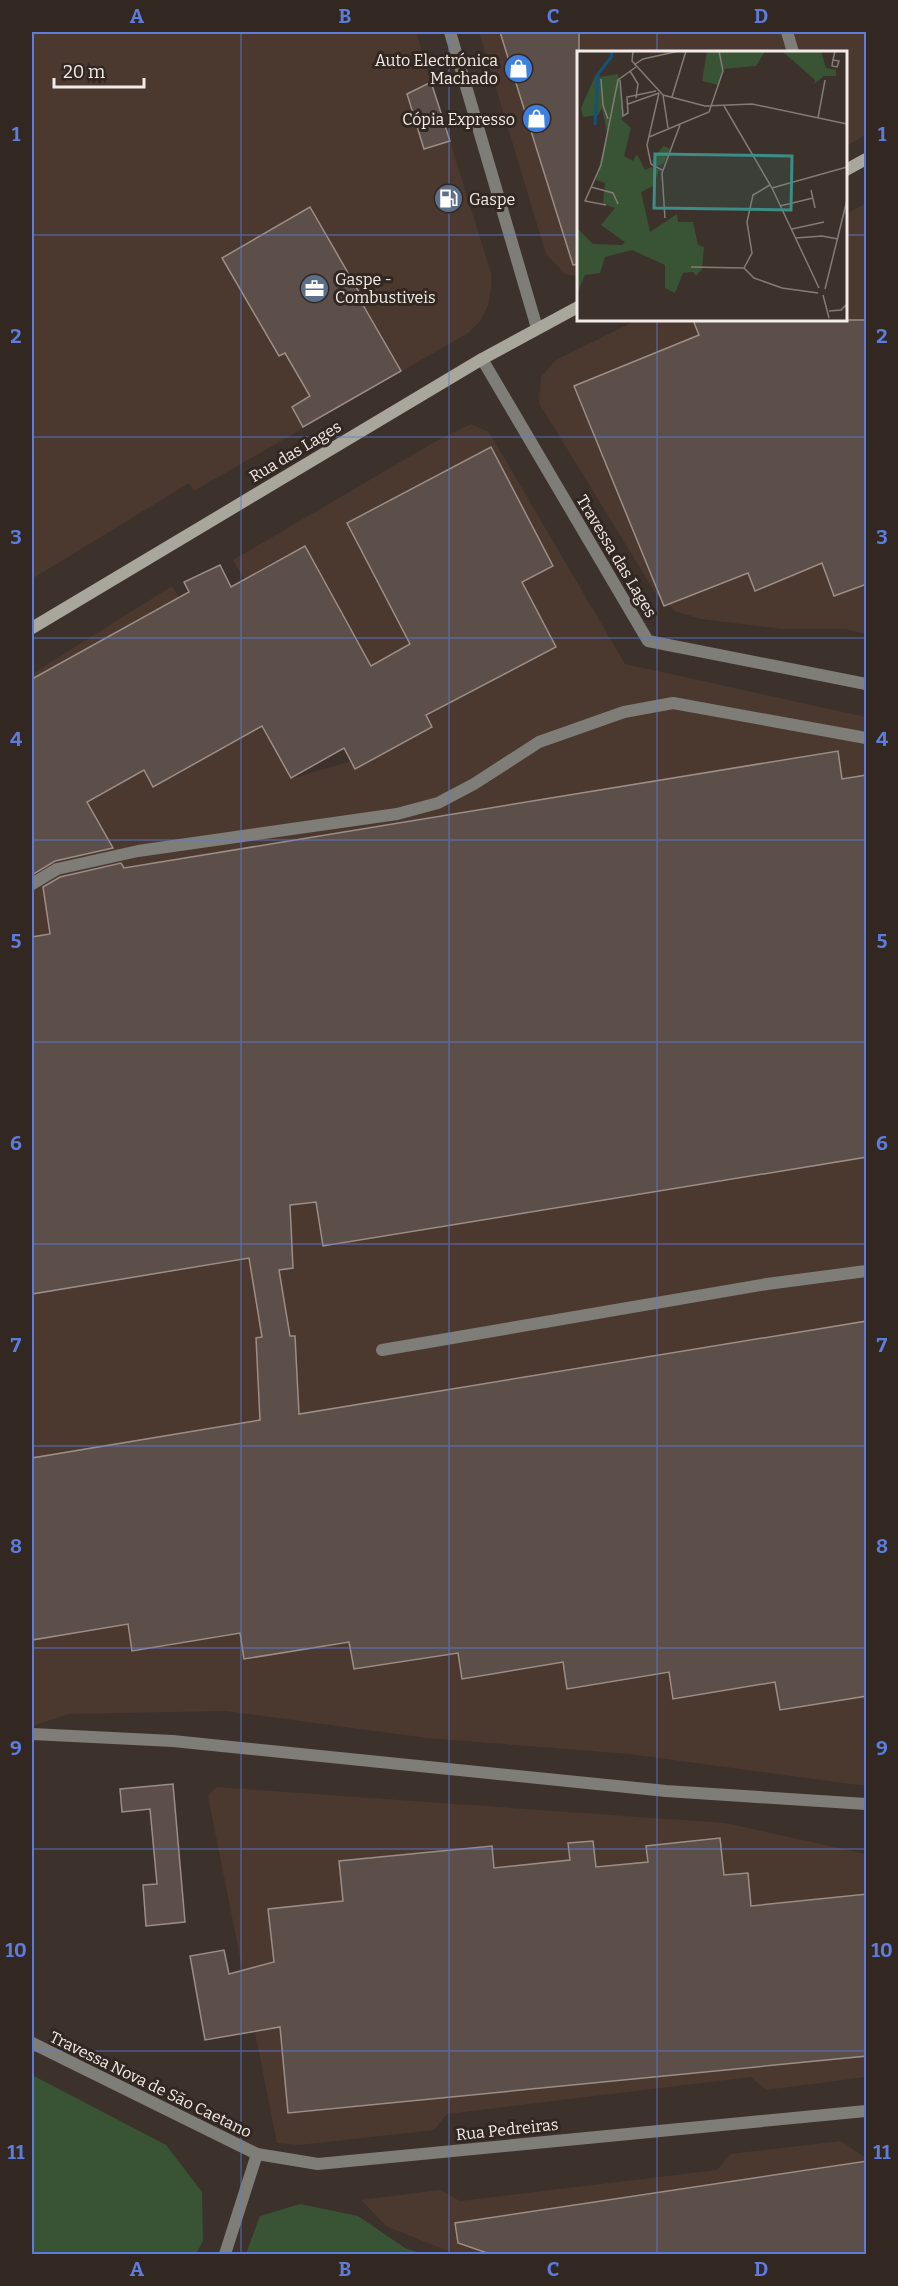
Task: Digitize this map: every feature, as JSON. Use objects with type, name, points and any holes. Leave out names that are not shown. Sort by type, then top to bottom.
[{"type":"main road","points":[[847,169],[867,159]]},
{"type":"main road","name":"Rua das Lages","points":[[32,628],[482,359],[577,308]]},
{"type":"street","points":[[450,32],[537,328]]},
{"type":"street","points":[[787,32],[793,51]]},
{"type":"street","name":"Travessa das Lages","points":[[482,359],[648,641],[867,684]]},
{"type":"street","points":[[32,884],[57,869],[138,851],[397,814],[438,803],[474,784],[539,742],[624,712],[673,703],[867,738]]},
{"type":"street","points":[[382,1350],[767,1284],[867,1270]]},
{"type":"street","points":[[32,1734],[173,1741],[666,1791],[867,1804]]},
{"type":"street","name":"Travessa Nova de São Caetano","points":[[32,2043],[257,2154]]},
{"type":"street","name":"Rua Pedreiras","points":[[257,2154],[318,2164],[867,2111]]},
{"type":"street","points":[[225,2254],[257,2154]]},
{"type":"shaded area","points":[[32,32],[416,32],[491,273],[491,289],[488,305],[480,321],[468,333],[194,491],[189,483],[32,579]]},
{"type":"shaded area","points":[[479,32],[866,32],[866,135],[847,145],[847,51],[577,51],[577,276],[565,274],[546,254]]},
{"type":"shaded area","points":[[866,203],[866,634],[845,629],[783,629],[701,619],[675,611],[656,594],[539,403],[541,377],[556,360],[635,321],[847,321],[847,213]]},
{"type":"shaded area","points":[[471,424],[489,432],[625,664],[866,717],[866,1786],[629,1754],[427,1738],[226,1711],[69,1714],[32,1726],[32,674],[172,586],[294,778],[351,761],[343,741],[233,560],[438,440]]},
{"type":"shaded area","points":[[216,1787],[725,1823],[866,1854],[866,2077],[766,2090],[751,2077],[447,2114],[434,2130],[299,2145],[277,2143],[208,1796]]},
{"type":"shaded area","points":[[841,2141],[866,2158],[866,2254],[455,2254],[386,2226],[361,2200],[440,2190],[460,2201],[717,2170],[730,2154]]},
{"type":"green space","points":[[32,2075],[166,2145],[202,2192],[203,2241],[196,2254],[32,2254]]},
{"type":"green space","points":[[300,2204],[358,2216],[405,2248],[423,2254],[246,2254],[260,2216]]},
{"type":"building","points":[[500,32],[579,32],[579,51],[577,51],[577,264],[573,265]]},
{"type":"building","points":[[431,82],[450,141],[424,149],[407,94]]},
{"type":"building","points":[[310,207],[366,304],[363,305],[401,371],[303,427],[292,407],[310,396],[285,353],[279,356],[222,258]]},
{"type":"building","points":[[867,320],[867,584],[834,596],[822,563],[755,591],[748,573],[664,606],[574,386],[699,335],[693,321]]},
{"type":"building","points":[[491,447],[553,566],[522,582],[556,647],[426,715],[432,727],[355,769],[344,748],[291,778],[262,726],[153,787],[144,770],[87,802],[113,848],[55,861],[32,875],[32,679],[189,592],[184,582],[220,565],[231,587],[305,546],[371,666],[410,644],[347,523]]},
{"type":"building","points":[[838,751],[842,779],[867,775],[867,1157],[323,1246],[316,1202],[290,1205],[293,1268],[279,1270],[290,1336],[295,1336],[299,1414],[867,1321],[867,1696],[780,1710],[775,1682],[673,1699],[669,1672],[567,1689],[563,1662],[462,1679],[458,1653],[354,1669],[349,1642],[244,1659],[240,1633],[132,1651],[128,1624],[32,1640],[32,1458],[260,1420],[256,1338],[262,1337],[249,1258],[32,1294],[32,937],[50,934],[43,887],[60,877],[121,863],[124,868]]},
{"type":"building","points":[[173,1784],[185,1922],[146,1926],[143,1885],[157,1884],[150,1809],[122,1812],[120,1789]]},
{"type":"building","points":[[720,1838],[724,1875],[748,1873],[751,1906],[867,1894],[867,2056],[288,2113],[280,2027],[205,2040],[190,1956],[224,1950],[229,1974],[274,1962],[268,1909],[343,1901],[339,1861],[492,1846],[494,1868],[570,1860],[568,1843],[593,1841],[596,1867],[648,1862],[646,1846]]},
{"type":"building","points":[[867,2161],[867,2254],[490,2254],[458,2243],[455,2223]]},
{"type":"place","name":"Auto Electrónica Machado","points":[[519,69]]},
{"type":"place","name":"Cópia Expresso","points":[[536,119]]},
{"type":"place","name":"Gaspe","points":[[448,199]]},
{"type":"place","name":"Gaspe - Combustiveis","points":[[314,288]]}]
